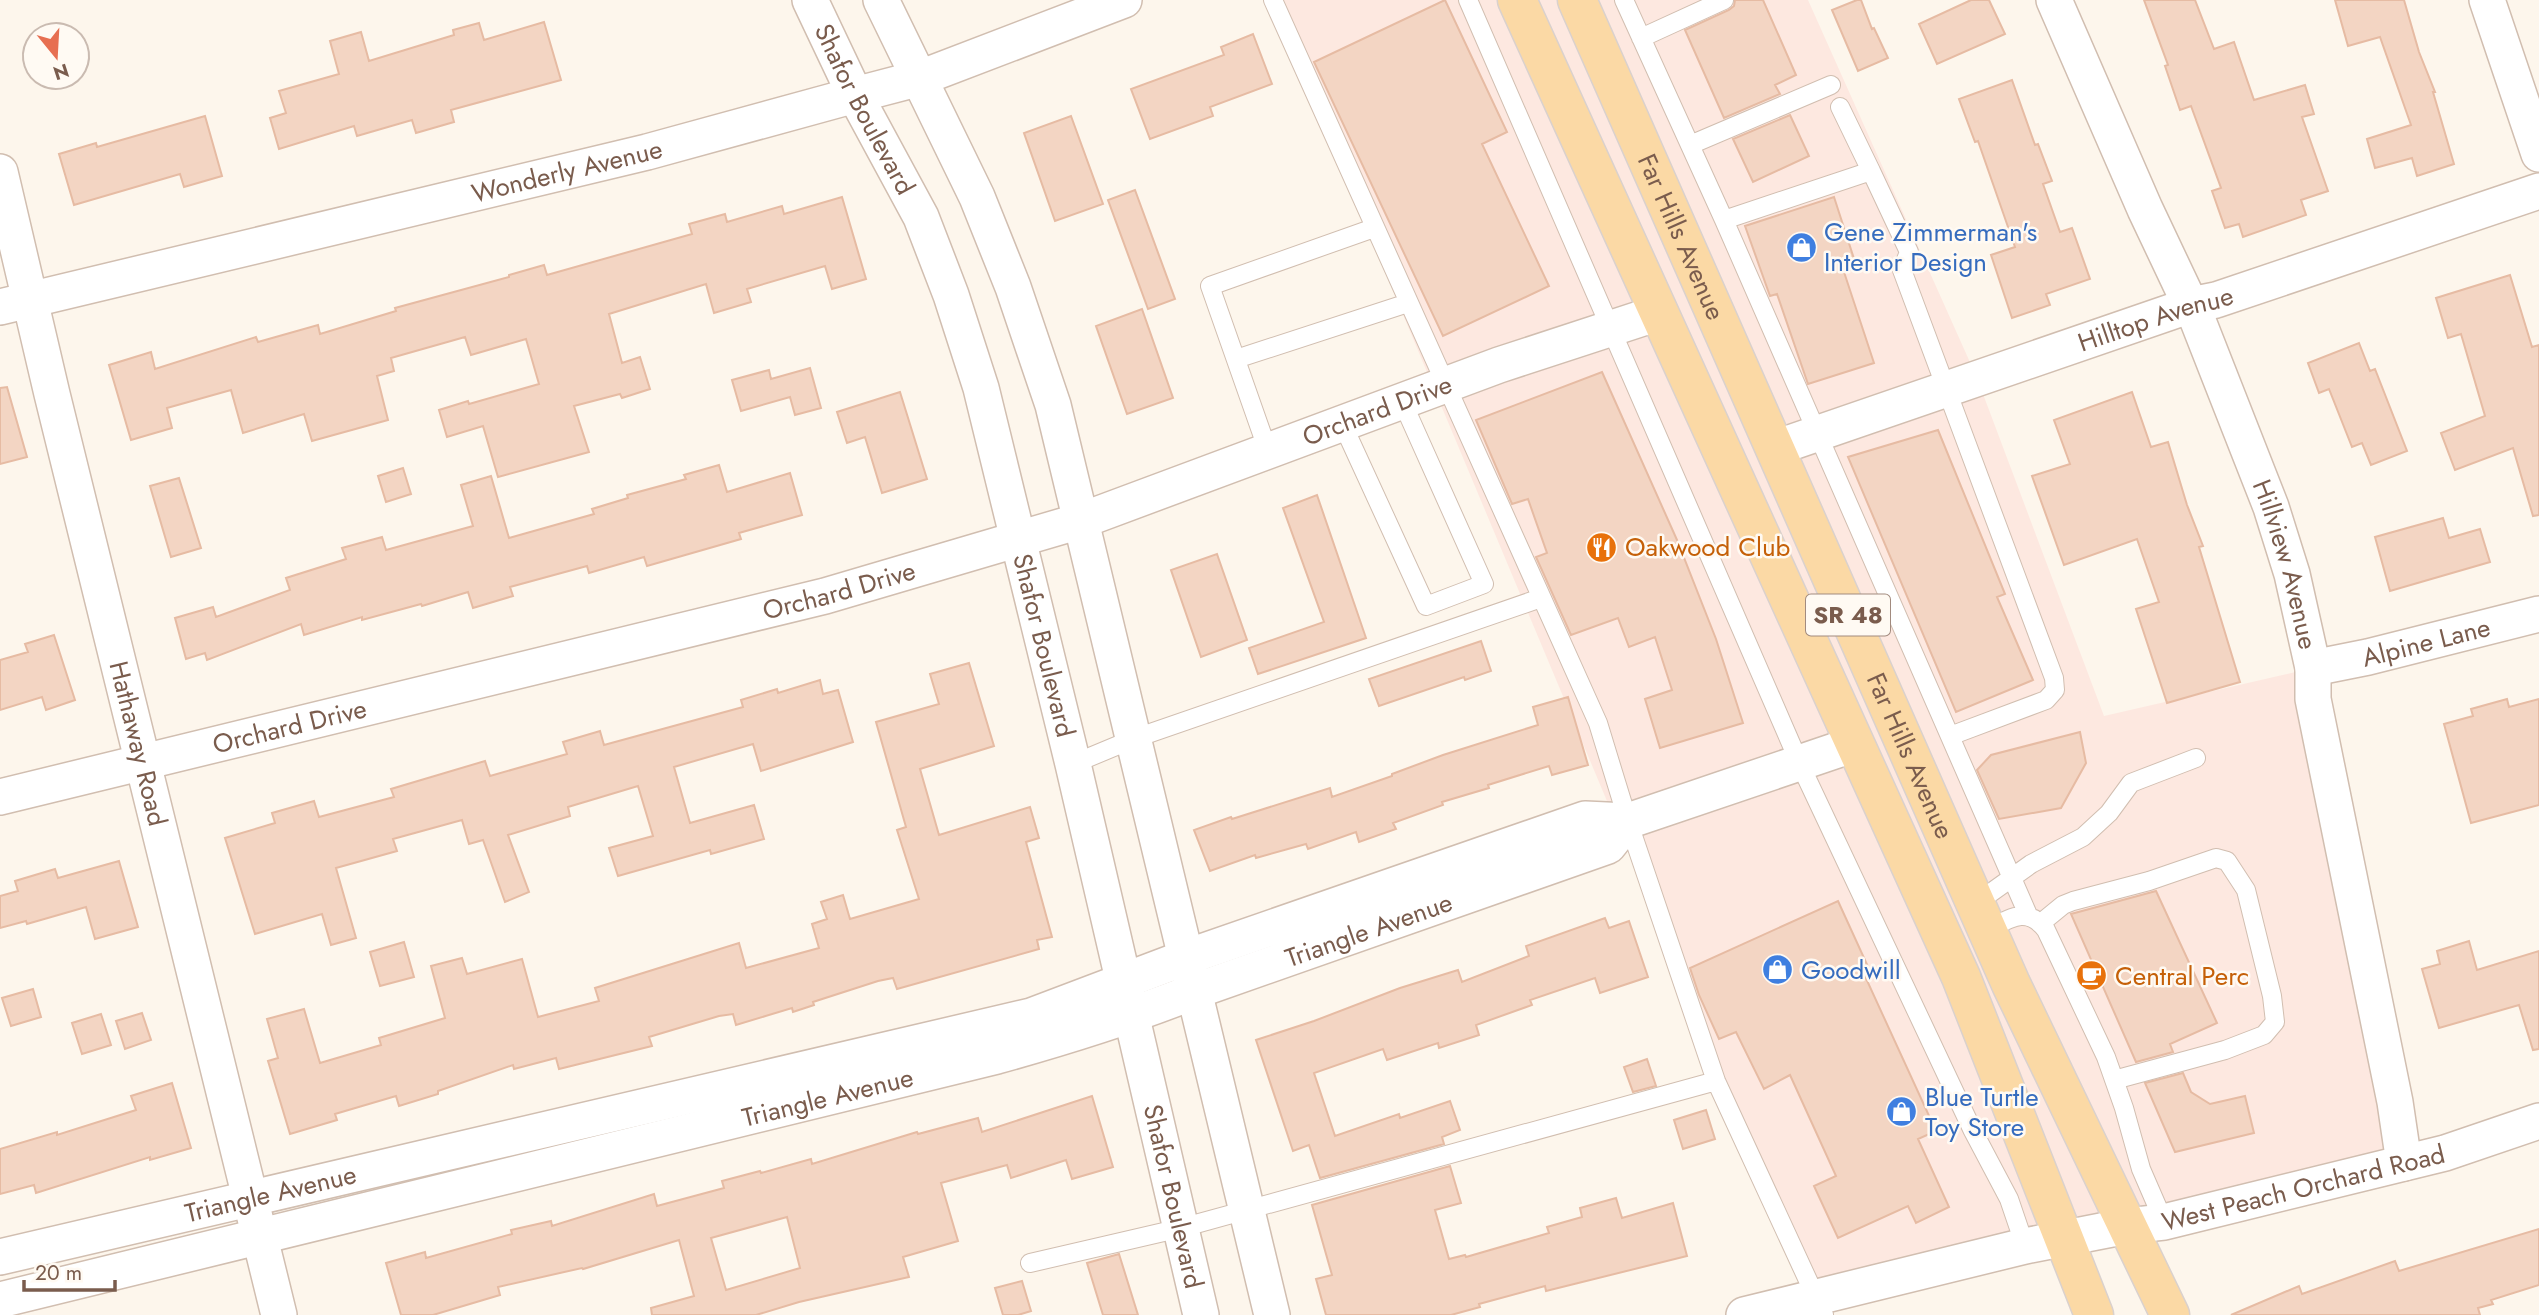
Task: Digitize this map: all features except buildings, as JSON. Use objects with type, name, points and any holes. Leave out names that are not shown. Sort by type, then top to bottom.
[{"type":"main road","name":"Far Hills Avenue","points":[[1517,0],[1961,977],[2094,1315]]},
{"type":"main road","name":"Far Hills Avenue","points":[[1577,0],[1981,917],[2146,1224],[2170,1315]]},
{"type":"street","name":"Shafor Boulevard","points":[[810,0],[855,95],[921,217],[951,295],[981,388],[1073,764],[1201,1315]]},
{"type":"street","points":[[881,0],[977,197],[1013,287],[1053,405],[1272,1315]]},
{"type":"street","name":"Wonderly Avenue","points":[[16,303],[647,152],[920,78],[1088,6],[1124,0]]},
{"type":"street","name":"Hillview Avenue","points":[[2054,0],[2190,305],[2271,507],[2292,574],[2313,668],[2313,699],[2395,1102],[2404,1163]]},
{"type":"street","points":[[2487,0],[2539,154]]},
{"type":"street","name":"Hathaway Road","points":[[0,172],[16,303],[142,762],[279,1315]]},
{"type":"street","name":"Hilltop Avenue","points":[[1775,448],[2190,305],[2216,300],[2539,191]]},
{"type":"street","name":"Orchard Drive","points":[[0,797],[825,596],[1080,522],[1402,401],[1658,313]]},
{"type":"street","name":"Alpine Lane","points":[[2313,668],[2539,614]]},
{"type":"street","name":"Triangle Avenue","points":[[0,1257],[1031,1016],[1186,957],[1585,819],[1629,821],[1855,744]]},
{"type":"street","name":"Triangle Avenue","points":[[0,1300],[997,1056],[1131,1016],[1608,846],[1629,821]]},
{"type":"street","points":[[701,1093],[709,1127]]},
{"type":"street","name":"West Peach Orchard Road","points":[[1744,1315],[1819,1306],[2025,1246],[2146,1224],[2445,1153],[2539,1121]]},
{"type":"lane","points":[[1273,0],[1444,386],[1598,723],[1716,1081],[1819,1306]]},
{"type":"lane","points":[[1468,0],[1799,762],[1972,1129],[2009,1199],[2025,1246]]},
{"type":"lane","points":[[1624,0],[1724,220],[2012,877],[2065,967],[2114,1080],[2141,1169],[2146,1224]]},
{"type":"lane","points":[[1641,38],[1724,0]]},
{"type":"lane","points":[[1690,145],[1831,85]]},
{"type":"lane","points":[[1840,107],[1909,253],[1902,270],[2054,678],[2054,690],[2046,700],[1950,737]]},
{"type":"lane","points":[[1724,220],[1871,171]]},
{"type":"lane","points":[[1268,451],[1210,286],[1374,228]]},
{"type":"lane","points":[[1236,359],[1408,303]]},
{"type":"lane","points":[[1402,401],[1484,584],[1480,605],[1485,618]]},
{"type":"lane","points":[[1342,423],[1426,606],[1484,584]]},
{"type":"lane","points":[[1073,764],[1133,739],[1541,598]]},
{"type":"lane","points":[[1981,917],[2012,877],[2083,837],[2109,813],[2132,783],[2196,758]]},
{"type":"lane","points":[[1981,917],[2035,920],[2073,901],[2150,881],[2216,858],[2227,861],[2246,890],[2272,996],[2275,1022],[2264,1035],[2225,1050],[2114,1080]]},
{"type":"lane","points":[[1030,1263],[1181,1228],[1716,1081]]},
{"type":"shaded area","points":[[1271,0],[1808,0],[1977,378],[2104,716],[2313,668],[2404,1163],[1815,1297]]},
{"type":"place","name":"Gene Zimmerman's Interior Design","points":[[1801,247]]},
{"type":"place","name":"Oakwood Club","points":[[1602,547]]},
{"type":"place","name":"Goodwill","points":[[1778,970]]},
{"type":"place","name":"Central Perc","points":[[2092,976]]},
{"type":"place","name":"Blue Turtle Toy Store","points":[[1902,1112]]}]
